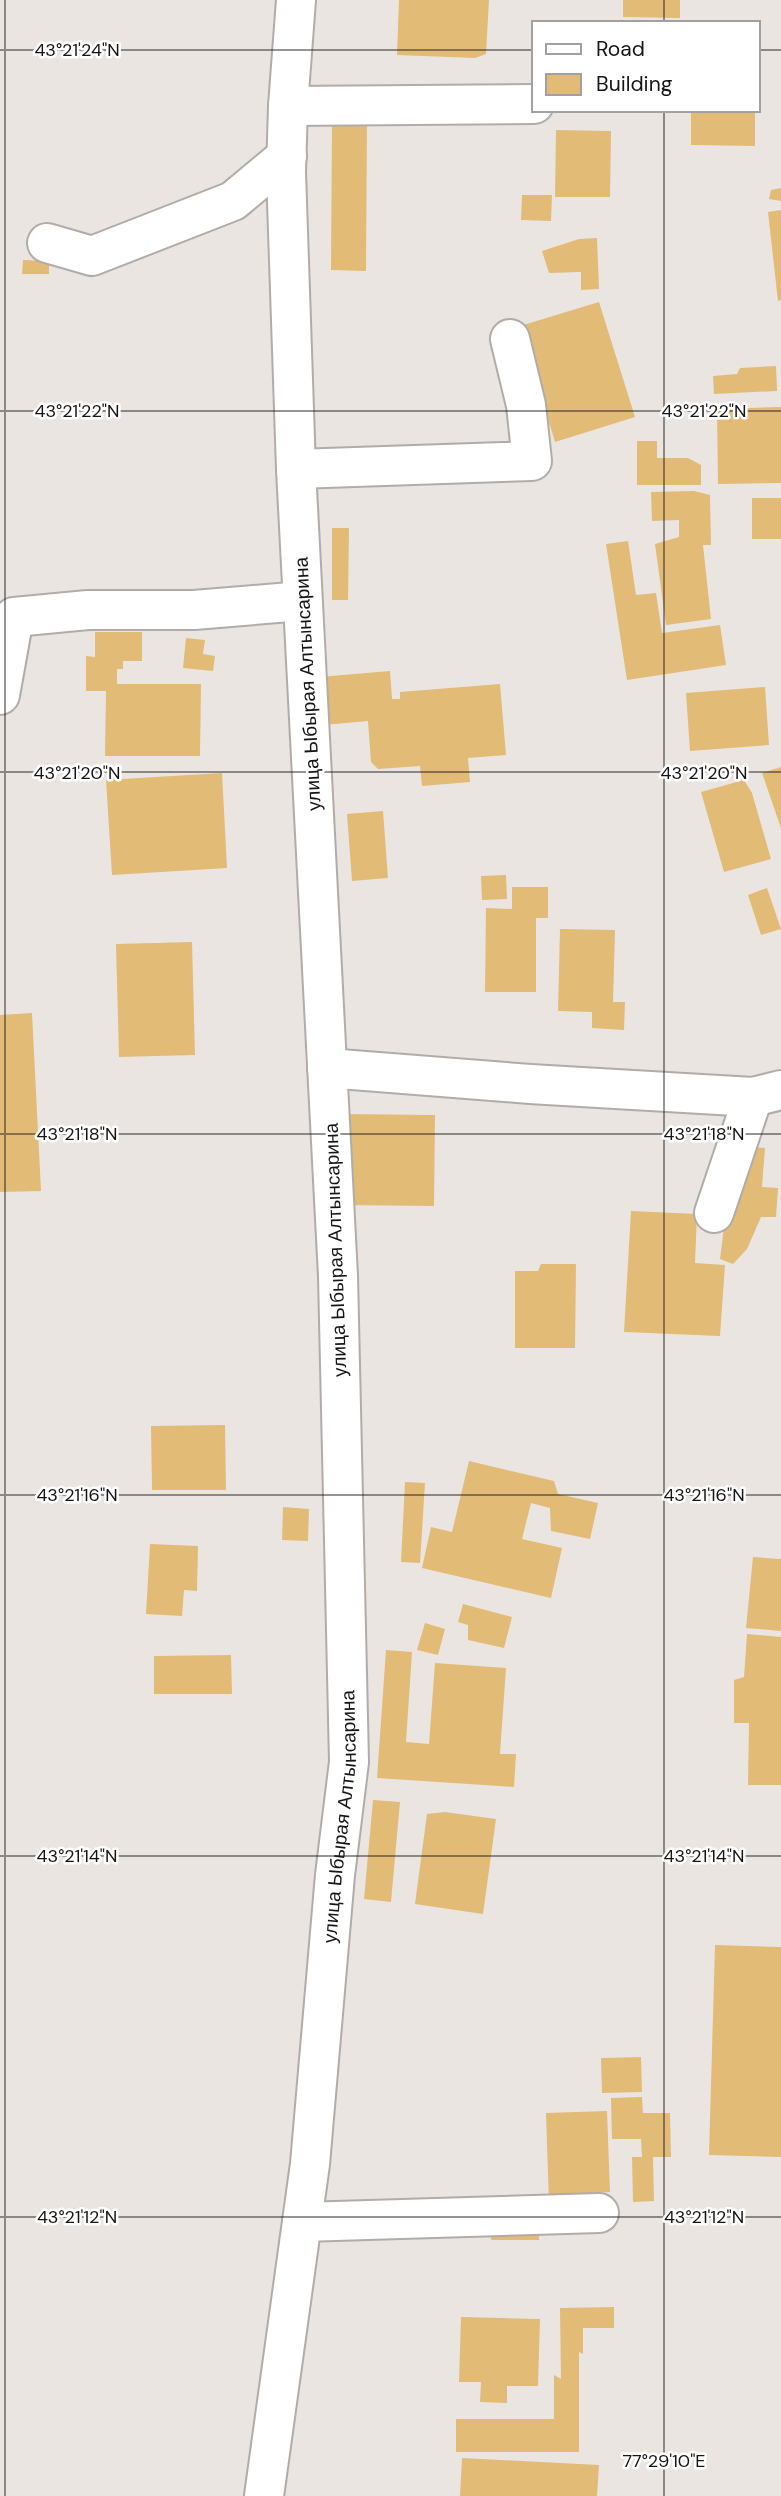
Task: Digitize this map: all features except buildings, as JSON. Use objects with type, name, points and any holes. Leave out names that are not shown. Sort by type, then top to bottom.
[{"type":"street","name":"улица Ыбырая Алтынсарина","points":[[264,2496],[310,2164],[335,1875],[349,1762],[338,1276],[296,469],[287,156],[296,0]]},
{"type":"street","points":[[288,106],[532,104]]},
{"type":"street","points":[[47,243],[92,256],[233,201],[287,156]]},
{"type":"street","points":[[296,469],[532,461],[526,405],[510,338]]},
{"type":"street","points":[[0,695],[14,617],[88,610],[194,610],[302,601]]},
{"type":"street","points":[[327,1068],[530,1084],[767,1094],[714,1213]]},
{"type":"street","points":[[302,2222],[599,2213]]}]
